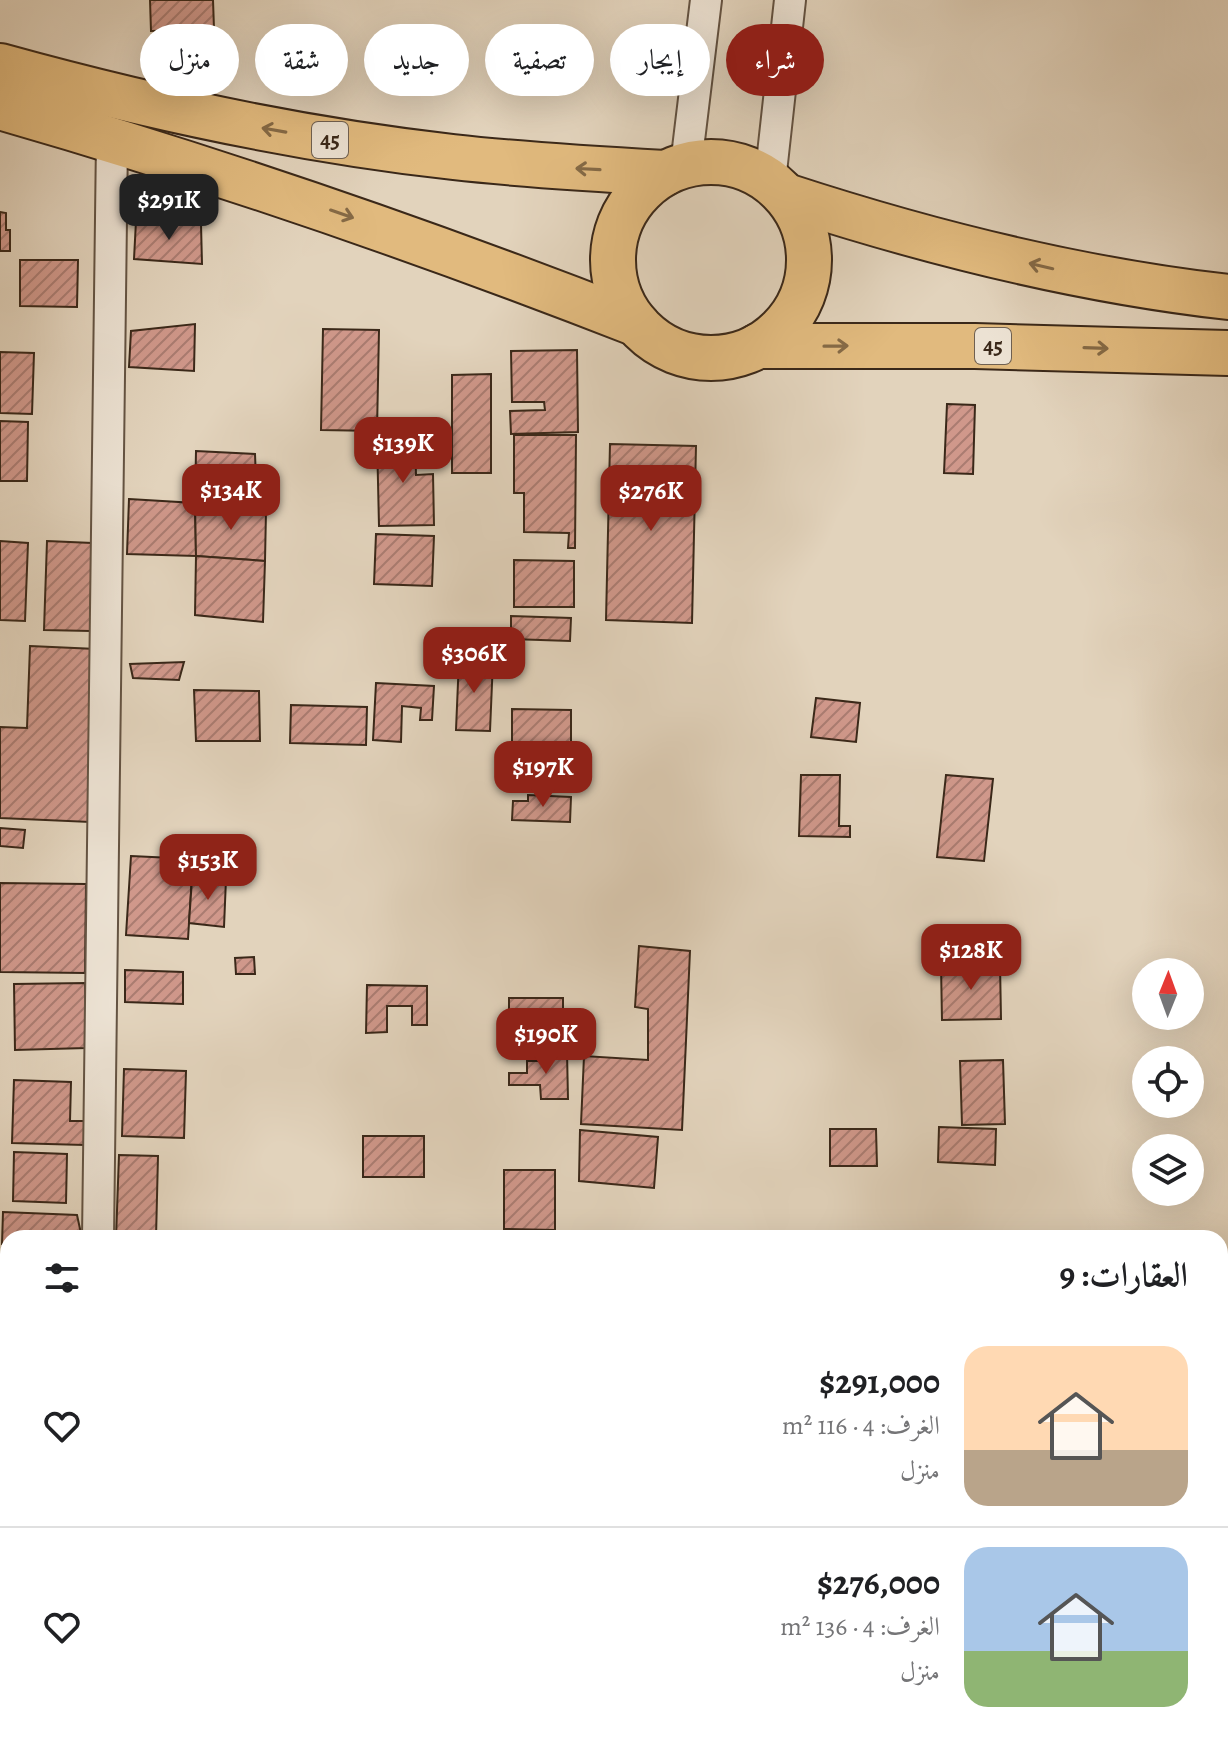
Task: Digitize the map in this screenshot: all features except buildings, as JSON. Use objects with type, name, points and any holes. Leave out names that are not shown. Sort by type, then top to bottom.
[{"type":"highway","name":"45","points":[[0,66],[226,121],[346,143],[528,164],[676,169]]},
{"type":"highway","points":[[0,107],[289,196],[450,252],[637,324]]},
{"type":"highway","points":[[778,188],[799,214],[807,234],[810,256],[802,299],[791,318],[776,334],[737,355],[715,358],[693,356],[672,350],[653,339],[624,306],[616,285],[613,264],[621,220],[632,201],[647,185],[676,169],[708,162],[730,163],[751,170],[778,188],[924,238],[1050,269],[1228,297]]},
{"type":"highway","name":"45","points":[[758,346],[991,346],[1228,353]]},
{"type":"street","points":[[676,169],[706,0]]},
{"type":"street","points":[[778,188],[790,0]]},
{"type":"street","points":[[98,1230],[112,140]]}]
